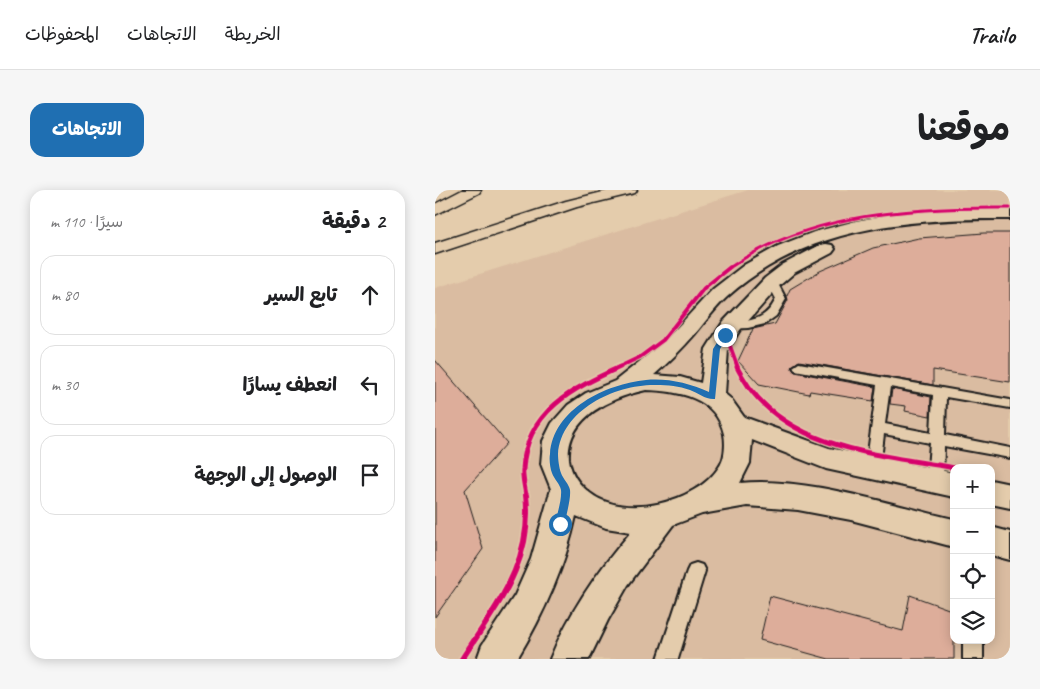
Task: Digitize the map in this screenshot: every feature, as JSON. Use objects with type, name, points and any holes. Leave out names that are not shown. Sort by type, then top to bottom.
[{"type":"highway","points":[[435,210],[474,190]]},
{"type":"highway","points":[[435,249],[572,204],[630,190]]},
{"type":"street","points":[[623,386],[667,351],[726,288],[763,261],[787,248],[840,230],[882,220],[945,214],[1010,214]]},
{"type":"street","points":[[712,397],[717,349],[731,327],[772,282],[788,269],[821,250],[859,237],[899,228],[931,224],[1010,220]]},
{"type":"street","points":[[701,502],[723,484],[736,464],[740,443],[736,424],[726,409],[712,397],[692,388],[670,383],[647,382],[623,386],[602,394],[584,405],[569,419],[559,436],[554,454],[556,472],[565,490],[582,505],[605,515],[633,519],[662,517],[701,502],[746,494],[783,496],[820,502],[950,532]]},
{"type":"street","points":[[736,424],[826,458],[945,483]]},
{"type":"street","points":[[496,659],[531,600],[548,560],[560,524],[565,490]]},
{"type":"street","points":[[995,493],[1010,496]]},
{"type":"street","points":[[569,659],[595,608],[616,574],[662,517]]},
{"type":"street","points":[[995,542],[1010,546]]},
{"type":"lane","points":[[799,367],[1010,404]]},
{"type":"lane","points":[[873,468],[884,382]]},
{"type":"lane","points":[[940,392],[938,439],[945,483]]},
{"type":"lane","points":[[879,428],[1010,453]]},
{"type":"lane","points":[[667,659],[696,572]]},
{"type":"lane","points":[[973,644],[973,659]]},
{"type":"shaded area","points":[[748,190],[1010,190],[1010,659],[435,659],[435,288]]},
{"type":"building","points":[[1010,233],[1010,382],[933,370],[933,385],[799,361],[791,367],[795,372],[875,387],[873,401],[810,391],[809,394],[759,384],[738,361],[753,329],[775,324],[788,300],[787,296],[790,289],[820,271],[873,248],[919,238]]},
{"type":"building","points":[[435,360],[507,443],[465,490],[483,549],[435,617]]},
{"type":"building","points":[[892,389],[931,397],[930,416],[905,411],[906,406],[890,404]]},
{"type":"building","points":[[910,595],[950,610],[950,644],[954,644],[954,659],[829,659],[760,640],[770,596],[903,631]]},
{"type":"cycle path","points":[[462,659],[507,588],[521,558],[528,524],[527,498],[523,474],[525,457],[537,426],[547,411],[560,398],[575,388],[640,357],[655,347],[670,332],[697,296],[712,280],[744,258],[779,240],[816,227],[854,218],[893,212],[932,209],[1010,208]]},
{"type":"cycle path","points":[[726,335],[739,372],[759,401],[785,422],[814,437],[847,447],[950,467]]},
{"type":"route","points":[[560,524],[565,490],[556,472],[554,454],[559,436],[569,419],[584,405],[602,394],[623,386],[647,382],[670,383],[692,388],[712,397],[717,349],[725,335]]}]
